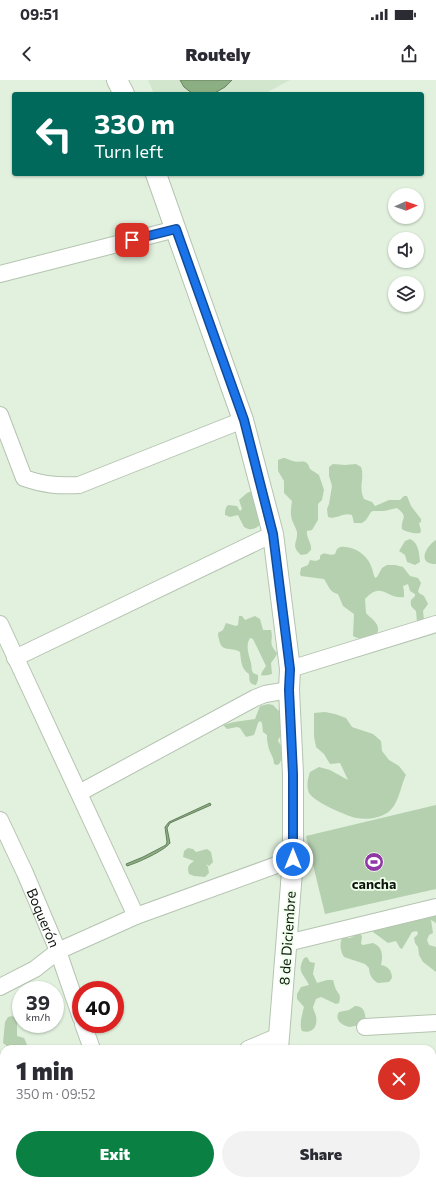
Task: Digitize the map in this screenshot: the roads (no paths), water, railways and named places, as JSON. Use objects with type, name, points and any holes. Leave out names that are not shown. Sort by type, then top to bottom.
[{"type":"street","points":[[117,80],[123,92]]},
{"type":"street","name":"8 de Diciembre","points":[[157,176],[244,420],[273,534],[290,669],[289,690],[293,774],[293,859],[279,1043]]},
{"type":"street","points":[[0,274],[176,229]]},
{"type":"street","points":[[0,415],[24,478],[54,486],[79,485],[244,420]]},
{"type":"street","points":[[15,658],[273,534]]},
{"type":"street","points":[[0,624],[136,916]]},
{"type":"street","points":[[290,669],[436,624]]},
{"type":"street","points":[[79,793],[255,698],[265,694],[289,690]]},
{"type":"street","name":"Boquerón","points":[[0,820],[25,873],[58,951],[72,992]]},
{"type":"street","points":[[0,987],[35,969],[58,951],[136,916],[293,859]]},
{"type":"street","points":[[287,943],[436,907]]},
{"type":"street","points":[[365,1027],[436,1023]]},
{"type":"street","points":[[86,1033],[91,1045]]},
{"type":"street","points":[[269,1045],[279,1043]]},
{"type":"place","name":"cancha","points":[[374,862]]}]
